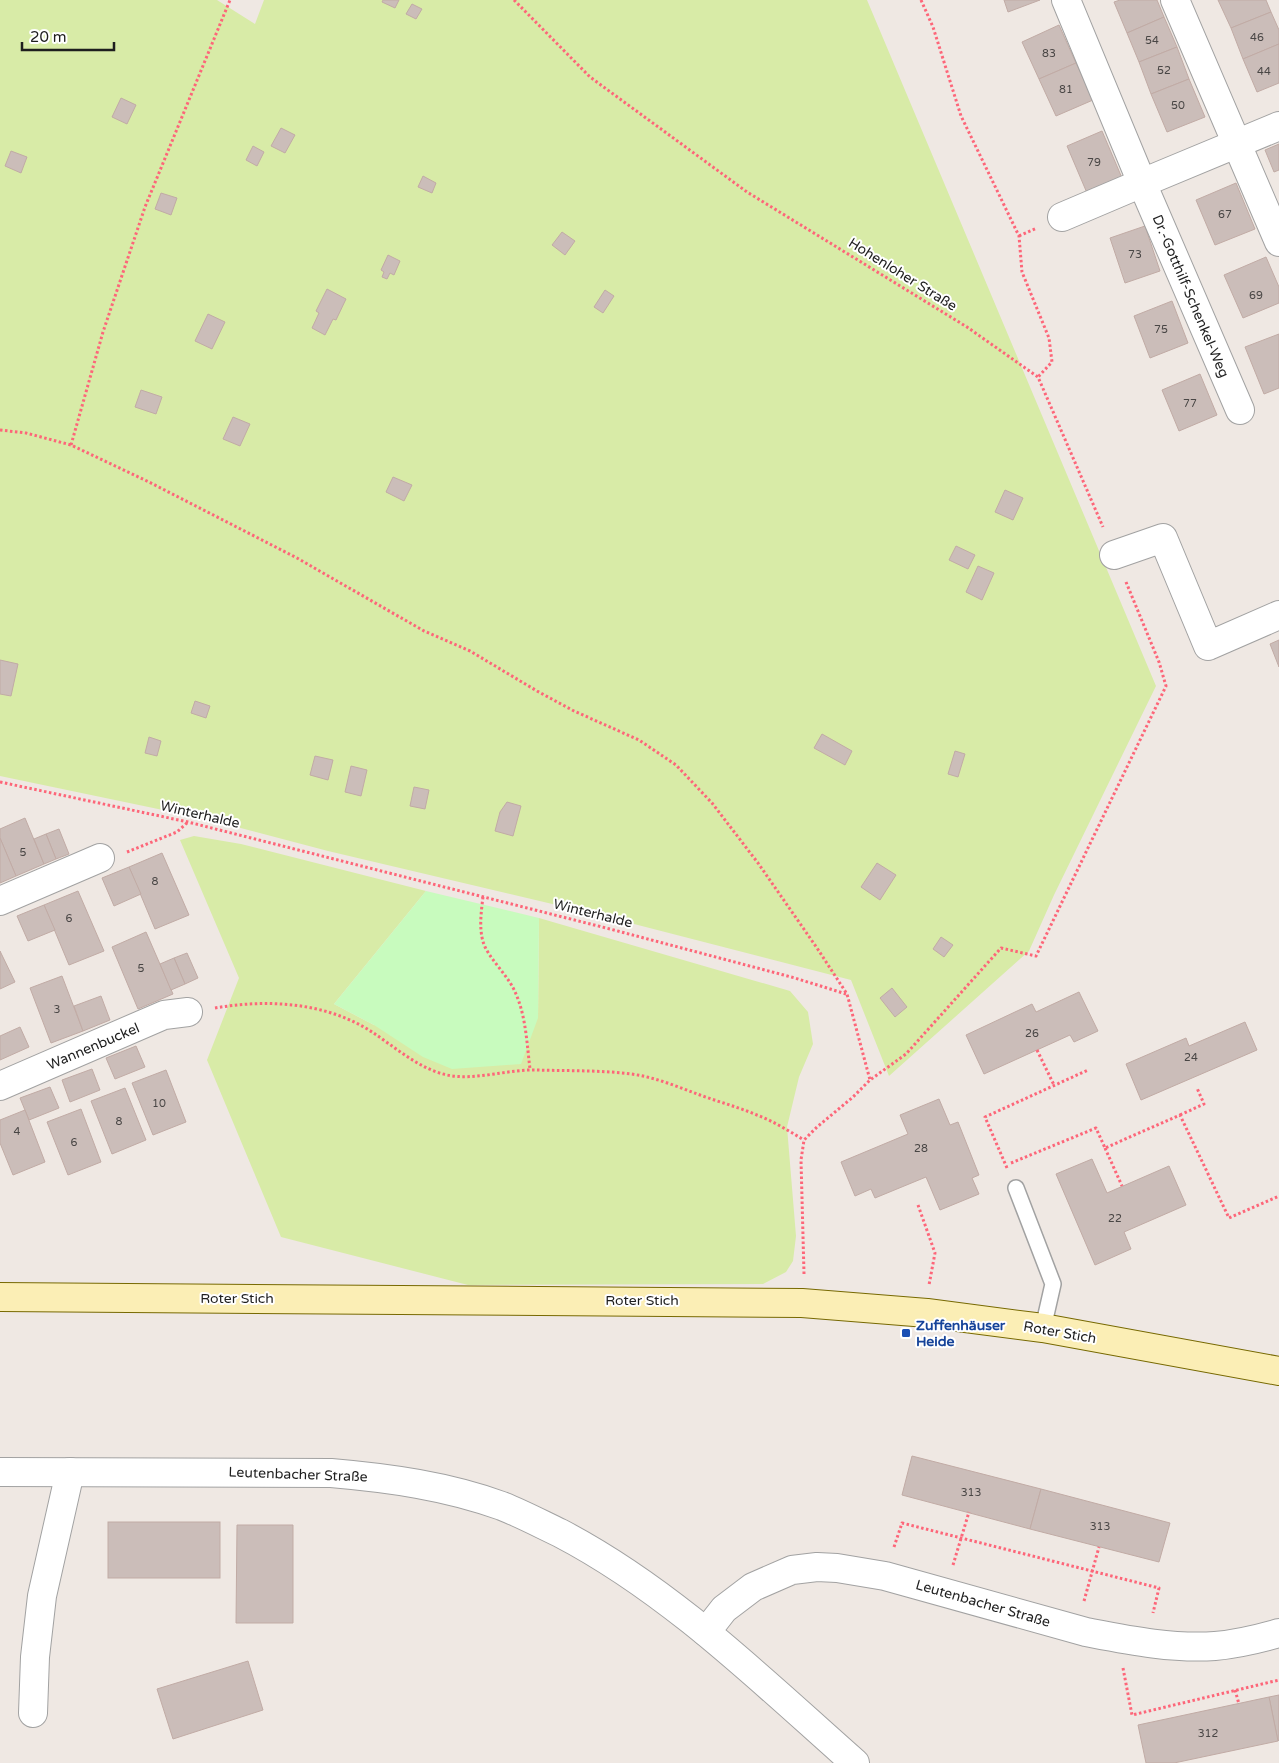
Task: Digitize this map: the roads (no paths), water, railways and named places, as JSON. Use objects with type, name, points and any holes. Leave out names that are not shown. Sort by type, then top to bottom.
[{"type":"street","name":"Dr.-Gotthilf-Schenkel-Weg","points":[[1066,0],[1142,183],[1240,410]]},
{"type":"street","points":[[1176,0],[1279,242]]},
{"type":"street","points":[[1062,217],[1279,126]]},
{"type":"street","points":[[1114,555],[1163,538],[1208,646],[1279,615]]},
{"type":"street","points":[[0,900],[100,858]]},
{"type":"street","name":"Wannenbuckel","points":[[0,1086],[164,1015],[188,1012]]},
{"type":"street","name":"Roter Stich","points":[[0,1297],[738,1301],[802,1303],[927,1313],[1043,1328],[1279,1371]]},
{"type":"street","name":"Leutenbacher Straße","points":[[0,1472],[331,1473],[374,1477],[434,1487],[502,1506],[577,1542],[615,1564],[706,1632],[855,1763]]},
{"type":"street","points":[[33,1713],[35,1657],[42,1596],[70,1472]]},
{"type":"street","name":"Leutenbacher Straße","points":[[706,1632],[724,1609],[753,1587],[792,1570],[817,1567],[837,1568],[884,1576],[1076,1630],[1168,1646],[1214,1646],[1248,1641],[1279,1633]]},
{"type":"lane","points":[[1016,1188],[1052,1284],[1043,1328]]},
{"type":"place","name":"Zuffenhäuser Heide","points":[[906,1333]]}]
